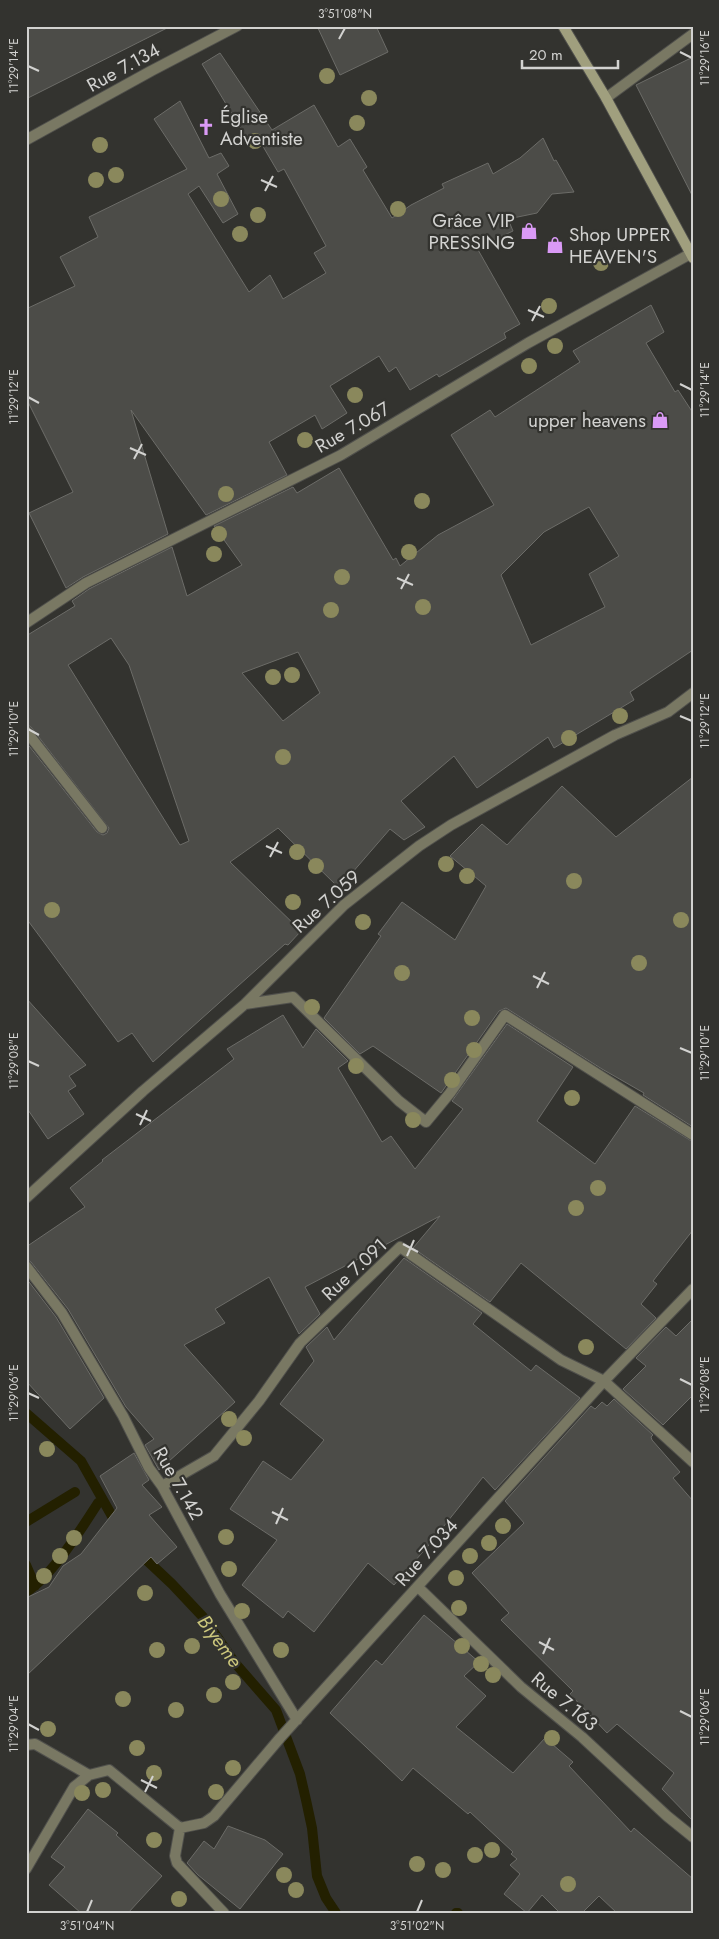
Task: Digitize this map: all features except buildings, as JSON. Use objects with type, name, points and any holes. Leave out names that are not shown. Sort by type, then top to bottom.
[{"type":"main road","points":[[562,26],[606,98],[692,256]]},
{"type":"street","name":"Rue 7.134","points":[[26,140],[151,70],[237,26]]},
{"type":"street","points":[[606,98],[693,34]]},
{"type":"street","name":"Rue 7.067","points":[[26,622],[86,583],[341,455],[528,343],[692,256]]},
{"type":"street","name":"Rue 7.059","points":[[26,1198],[143,1091],[245,1004],[344,905],[418,846],[451,825],[615,735],[668,712],[693,693]]},
{"type":"street","points":[[26,731],[102,828]]},
{"type":"street","points":[[245,1004],[293,997],[399,1101],[426,1122],[450,1093],[505,1015],[693,1135]]},
{"type":"street","name":"Rue 7.091","points":[[162,1486],[214,1456],[259,1401],[300,1343],[400,1247],[561,1360],[604,1381],[693,1462]]},
{"type":"street","name":"Rue 7.142","points":[[26,1266],[62,1313],[123,1416],[149,1468],[162,1486],[220,1594],[297,1720]]},
{"type":"street","name":"Rue 7.034","points":[[180,1828],[204,1823],[214,1816],[297,1720],[604,1381],[693,1289]]},
{"type":"street","name":"Rue 7.163","points":[[418,1587],[521,1687],[582,1737],[666,1816],[693,1837]]},
{"type":"street","points":[[26,1745],[35,1744],[89,1775]]},
{"type":"street","points":[[26,1869],[74,1787],[89,1775],[109,1770],[180,1828],[175,1856],[177,1864],[224,1913]]},
{"type":"waterway","name":"Biyeme","points":[[26,1413],[81,1461],[117,1525]]},
{"type":"waterway","points":[[26,1522],[75,1492]]},
{"type":"waterway","points":[[26,1592],[36,1585],[56,1564],[98,1503]]},
{"type":"waterway","name":"Biyeme","points":[[138,1552],[204,1618],[235,1663],[276,1710],[300,1774],[312,1828],[317,1876],[326,1898],[336,1913]]},
{"type":"waterway","points":[[26,1565],[35,1586]]},
{"type":"place","name":"Église Adventiste","points":[[206,127]]},
{"type":"place","name":"Grâce VIP PRESSING","points":[[529,231]]},
{"type":"place","name":"Shop UPPER HEAVEN'S","points":[[555,245]]},
{"type":"place","name":"upper heavens","points":[[660,420]]}]
